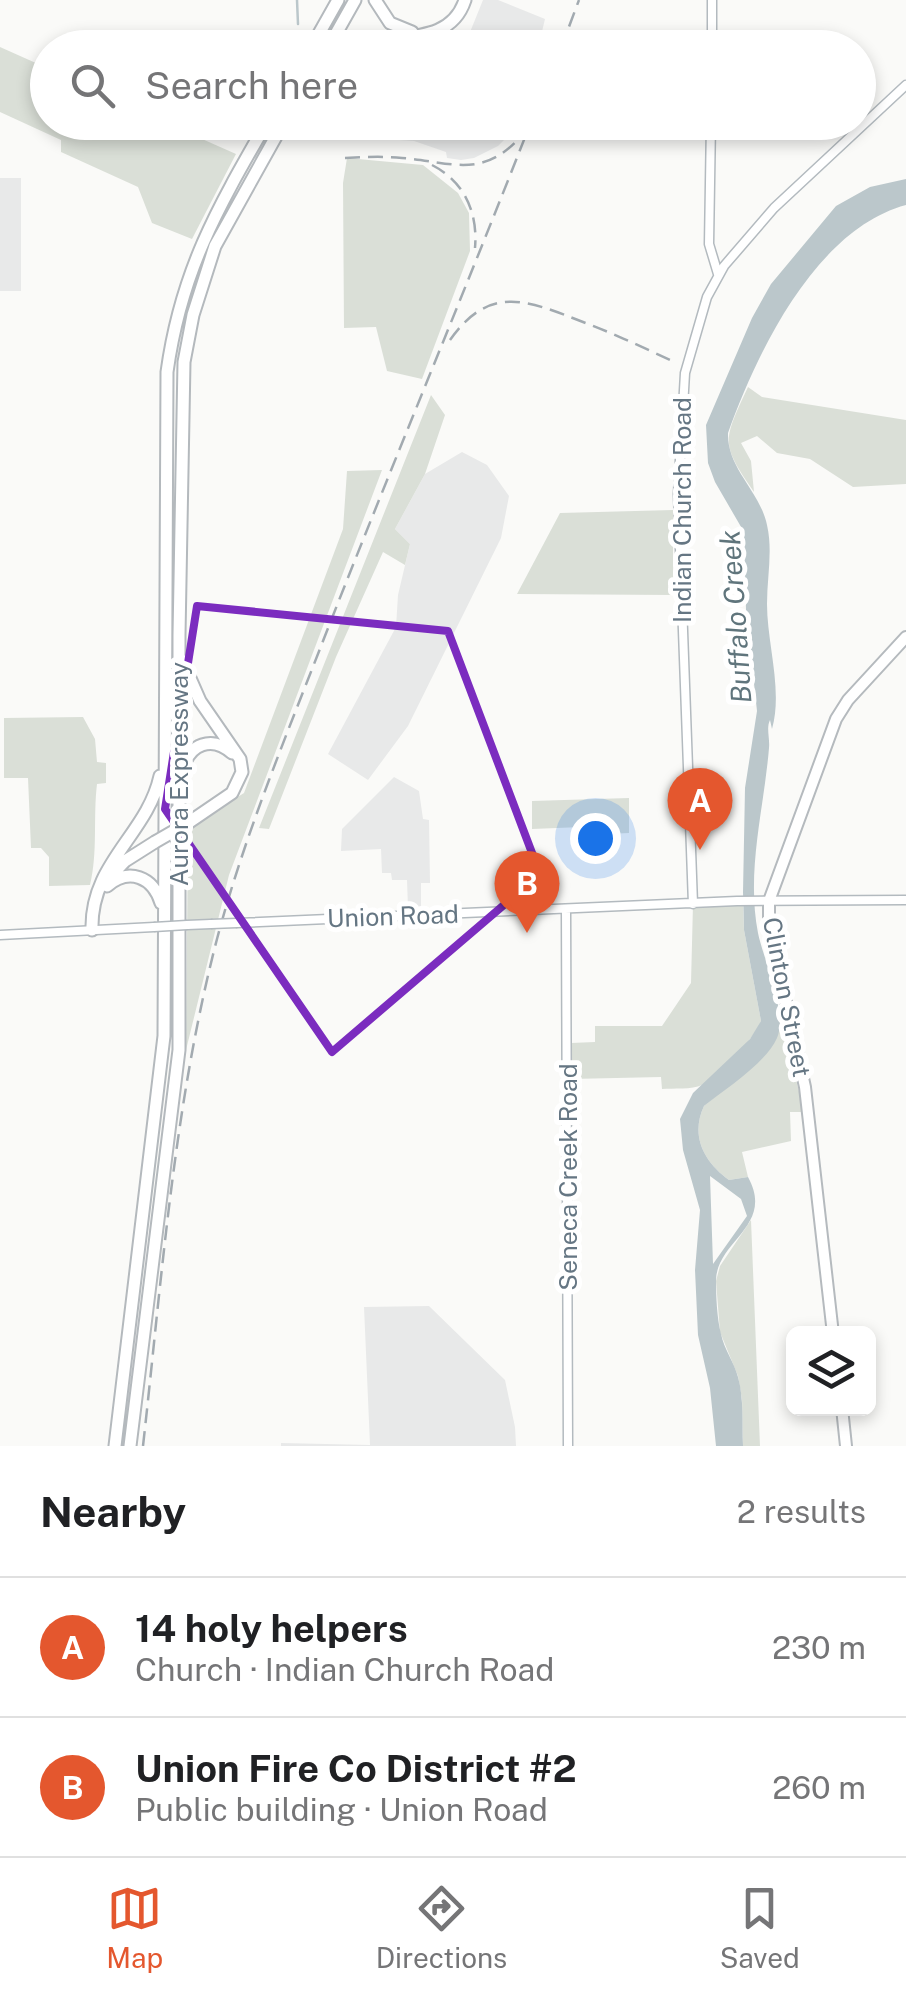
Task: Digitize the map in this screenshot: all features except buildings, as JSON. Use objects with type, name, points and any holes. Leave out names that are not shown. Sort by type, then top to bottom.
[{"type":"highway","points":[[321,30],[335,0]]},
{"type":"highway","points":[[338,30],[355,0]]},
{"type":"highway","points":[[375,0],[390,22],[411,30]]},
{"type":"highway","points":[[428,30],[446,23],[463,0]]},
{"type":"highway","points":[[439,30],[455,20],[463,0]]},
{"type":"highway","name":"Aurora Expressway","points":[[115,1446],[163,1062],[166,420],[170,351],[195,257],[258,140]]},
{"type":"highway","name":"Aurora Expressway","points":[[130,1446],[179,1050],[180,412],[186,350],[199,292],[215,246],[274,140]]},
{"type":"highway","points":[[102,876],[127,855],[232,793],[242,772],[240,759],[189,680],[178,635]]},
{"type":"highway","points":[[180,783],[186,759],[202,744],[228,748],[238,766],[238,780],[231,791],[188,821]]},
{"type":"highway","points":[[96,930],[92,904],[102,876],[152,798],[164,752]]},
{"type":"highway","points":[[96,930],[101,893],[112,872],[155,840]]},
{"type":"highway","points":[[101,893],[120,876],[138,876],[156,890],[164,913]]},
{"type":"main road","name":"Clinton Street","points":[[833,1326],[805,1088],[766,901],[836,719],[848,700],[906,636]]},
{"type":"main road","points":[[843,1416],[846,1446]]},
{"type":"street","points":[[712,0],[712,30]]},
{"type":"street","points":[[876,113],[906,85]]},
{"type":"street","points":[[710,140],[709,244],[718,274]]},
{"type":"street","points":[[718,274],[764,219],[848,140]]},
{"type":"street","name":"Indian Church Road","points":[[693,904],[678,494],[680,426],[684,373],[718,274]]},
{"type":"street","name":"Union Road","points":[[0,935],[738,901],[906,900]]},
{"type":"street","name":"Seneca Creek Road","points":[[566,909],[568,1446]]},
{"type":"highlighted area","points":[[197,606],[448,631],[540,874],[332,1052],[165,809]]},
{"type":"shaded area","points":[[483,0],[498,0],[545,19],[542,30],[471,30]]},
{"type":"shaded area","points":[[0,47],[30,60],[30,126],[0,112]]},
{"type":"shaded area","points":[[61,140],[204,140],[236,154],[192,239],[152,223],[138,187],[61,152]]},
{"type":"shaded area","points":[[399,140],[504,140],[474,158],[461,160],[447,158],[446,152]]},
{"type":"shaded area","points":[[347,158],[423,165],[458,193],[469,213],[470,251],[422,379],[387,371],[376,327],[344,328],[343,183]]},
{"type":"shaded area","points":[[0,178],[21,178],[21,291],[0,291]]},
{"type":"shaded area","points":[[906,179],[906,205],[874,218],[844,239],[818,266],[773,332],[728,433],[733,458],[758,501],[769,535],[767,604],[776,699],[772,729],[770,720],[768,726],[754,887],[758,933],[777,1001],[780,1028],[764,1057],[704,1106],[698,1128],[702,1148],[713,1165],[729,1180],[748,1177],[755,1208],[725,1254],[716,1280],[722,1340],[740,1385],[743,1446],[716,1446],[710,1388],[698,1335],[695,1270],[700,1210],[683,1150],[680,1119],[693,1093],[750,1039],[761,1021],[744,930],[745,788],[757,711],[746,610],[744,532],[708,463],[706,425],[752,318],[771,284],[836,206],[870,187]],"holes":[[[710,1176],[741,1199],[747,1216],[713,1264]]]},
{"type":"shaded area","points":[[748,387],[762,397],[906,420],[906,484],[853,487],[810,459],[777,453],[757,436],[741,443],[751,461],[754,492],[735,463],[729,441]]},
{"type":"shaded area","points":[[431,395],[445,415],[425,474],[395,529],[410,544],[405,565],[383,552],[336,657],[269,829],[259,828]]},
{"type":"shaded area","points":[[462,452],[487,465],[509,496],[501,538],[408,726],[368,780],[328,754],[396,627],[398,595],[410,544],[395,529],[425,474]]},
{"type":"shaded area","points":[[382,470],[229,875],[186,1050],[188,828],[244,793],[343,529],[347,471]]},
{"type":"shaded area","points":[[673,510],[673,595],[517,594],[560,513]]},
{"type":"shaded area","points":[[83,717],[95,739],[97,762],[106,763],[106,783],[97,784],[90,885],[49,886],[49,857],[41,848],[31,848],[28,778],[4,778],[4,718]]},
{"type":"shaded area","points":[[394,777],[419,791],[423,819],[429,820],[430,883],[421,883],[421,908],[408,908],[407,880],[392,880],[391,873],[382,873],[381,849],[341,851],[342,829]]},
{"type":"shaded area","points":[[629,798],[629,833],[607,834],[606,826],[532,829],[532,801]]},
{"type":"shaded area","points":[[743,902],[744,930],[761,1021],[735,1056],[709,1081],[693,1088],[662,1089],[661,1077],[571,1079],[571,1043],[595,1042],[595,1026],[662,1026],[691,983],[693,904]]},
{"type":"shaded area","points":[[776,999],[804,1112],[790,1112],[791,1141],[742,1152],[748,1177],[729,1180],[706,1157],[699,1138],[700,1117],[704,1106],[769,1050],[777,1031]]},
{"type":"shaded area","points":[[751,1220],[760,1446],[743,1446],[742,1399],[738,1376],[720,1332],[716,1281],[720,1266]]},
{"type":"shaded area","points":[[429,1306],[505,1380],[516,1446],[281,1446],[370,1445],[364,1307]]},
{"type":"waterway","points":[[297,0],[298,24]]},
{"type":"railway","points":[[568,30],[579,0]]},
{"type":"railway","points":[[345,158],[388,157],[466,165],[494,158],[517,140]]},
{"type":"railway","points":[[143,1446],[180,1127],[202,1001],[228,901],[294,715],[524,140]]},
{"type":"railway","points":[[432,165],[453,180],[467,200],[474,223],[475,248]]},
{"type":"railway","points":[[450,340],[480,310],[495,304],[528,303],[677,363]]},
{"type":"place","name":"14 holy helpers","points":[[700,850]]},
{"type":"place","name":"Union Fire Co District #2","points":[[527,933]]},
{"type":"water label","name":"Buffalo Creek","points":[[735,617]]}]
